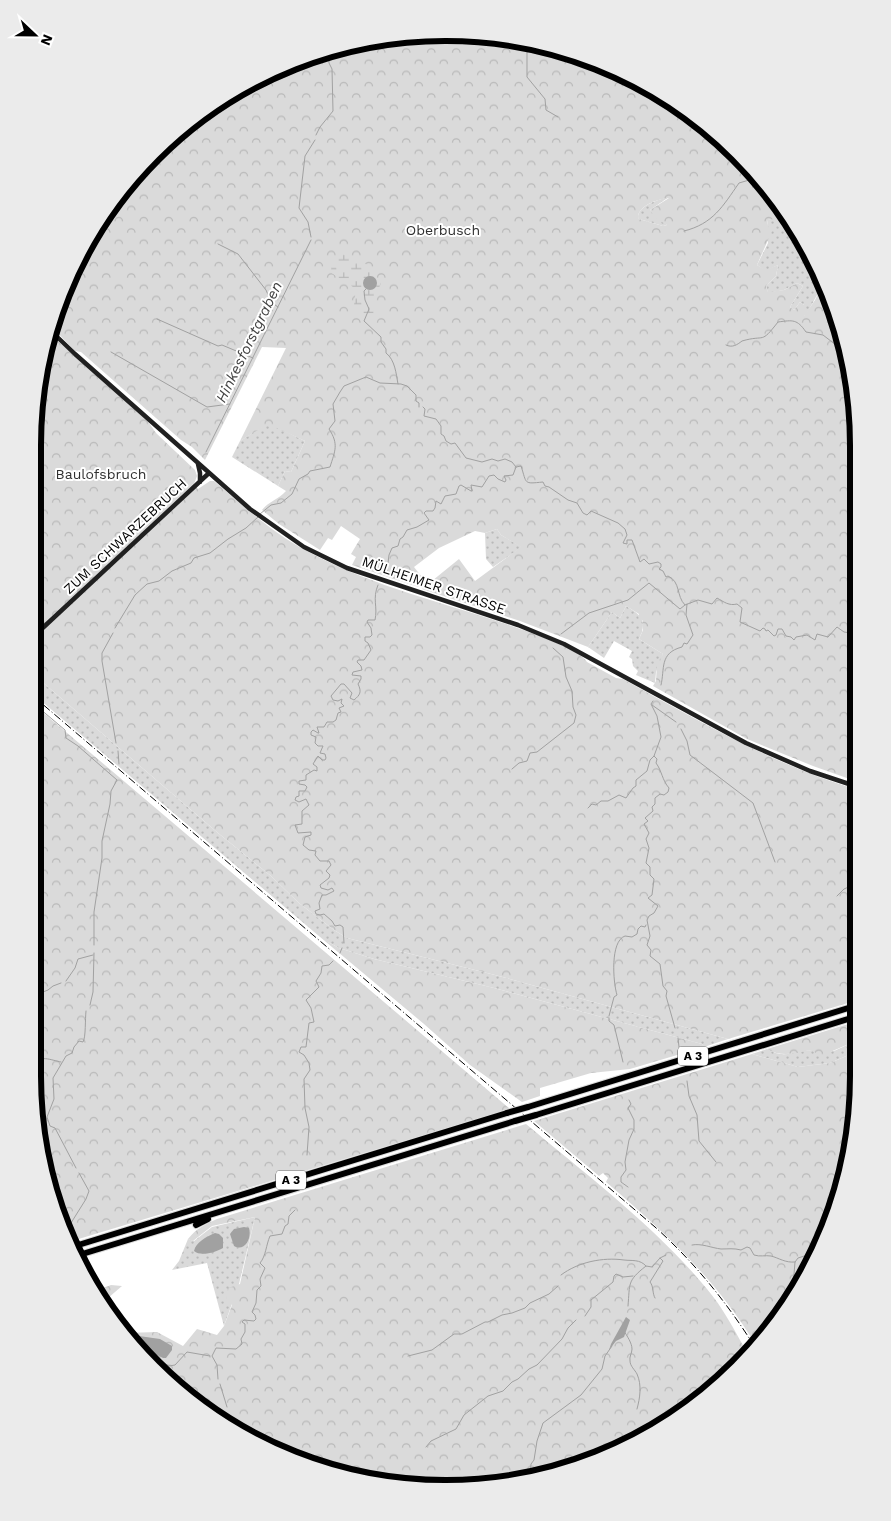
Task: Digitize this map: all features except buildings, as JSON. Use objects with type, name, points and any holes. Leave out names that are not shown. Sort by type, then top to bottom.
[{"type":"highway","name":"A 3","points":[[79,1245],[850,1007]]},
{"type":"highway","name":"A 3","points":[[83,1254],[850,1018]]},
{"type":"highway","points":[[196,1225],[222,1211]]},
{"type":"main road","name":"MÜLHEIMER STRASSE","points":[[57,336],[250,509],[304,547],[347,568],[518,625],[564,644],[746,743],[810,771],[850,785]]},
{"type":"main road","points":[[197,463],[200,482]]},
{"type":"main road","name":"ZUM SCHWARZEBRUCH","points":[[41,630],[210,473]]},
{"type":"green space","name":"Oberbusch","points":[[419,42],[472,42],[524,49],[550,55],[600,72],[648,95],[692,125],[712,142],[766,199],[787,228],[779,227],[774,219],[768,220],[767,225],[772,231],[757,265],[766,270],[778,265],[776,276],[766,286],[768,292],[784,290],[797,283],[803,286],[790,307],[794,310],[800,302],[804,305],[804,316],[819,292],[836,341],[846,393],[850,446],[850,779],[747,739],[653,686],[656,681],[657,664],[663,654],[639,639],[643,630],[643,621],[638,617],[639,614],[626,606],[620,618],[612,612],[588,647],[520,621],[422,589],[459,559],[475,581],[521,547],[501,535],[497,529],[485,533],[475,531],[439,548],[414,567],[425,581],[418,587],[352,565],[356,557],[351,554],[360,539],[341,526],[332,540],[328,538],[320,550],[279,524],[262,510],[286,491],[278,486],[285,471],[291,472],[305,441],[268,424],[240,441],[286,348],[262,347],[205,460],[81,352],[75,351],[58,333],[63,316],[72,291],[95,243],[125,199],[160,160],[199,125],[243,95],[291,72],[341,55],[367,49]],"holes":[[[669,198],[650,210],[655,218],[667,225],[663,226],[639,219],[638,216],[646,205]]]},
{"type":"green space","points":[[669,197],[650,210],[667,225],[663,226],[639,219],[638,216],[643,208],[655,201]]},
{"type":"green space","points":[[774,218],[784,225],[796,243],[819,291],[804,316],[804,305],[800,302],[794,310],[790,307],[803,286],[797,283],[784,290],[768,293],[766,286],[776,276],[778,265],[766,271],[757,265],[768,243],[768,220]]},
{"type":"green space","points":[[338,252],[370,266],[381,284],[375,294],[373,303],[375,322],[353,313],[356,289],[330,272]]},
{"type":"green space","name":"Baulofsbruch","points":[[56,339],[147,420],[156,433],[195,470],[197,476],[194,484],[198,489],[210,481],[214,481],[258,518],[293,543],[327,561],[373,581],[512,626],[558,643],[616,678],[623,679],[738,741],[797,768],[850,787],[850,1002],[728,1039],[495,975],[347,938],[299,903],[271,876],[41,681],[42,419],[49,367]]},
{"type":"green space","points":[[268,423],[305,441],[291,472],[285,471],[278,486],[232,457],[240,441]]},
{"type":"green space","points":[[497,529],[501,535],[522,547],[493,567],[486,559],[485,533]]},
{"type":"green space","points":[[626,606],[639,615],[643,623],[639,639],[663,654],[656,672],[655,683],[636,675],[638,671],[633,666],[632,659],[629,657],[632,651],[614,641],[604,658],[588,647],[612,612],[620,618]]},
{"type":"green space","points":[[41,681],[271,876],[299,903],[347,938],[495,975],[728,1039],[704,1047],[702,1044],[494,988],[374,959],[326,942],[41,701]]},
{"type":"green space","points":[[41,711],[510,1109],[76,1240],[55,1180],[49,1154],[42,1102]]},
{"type":"green space","points":[[326,942],[374,959],[494,988],[702,1044],[704,1047],[630,1069],[591,1073],[540,1088],[540,1096],[522,1102],[470,1065]]},
{"type":"green space","points":[[850,1023],[850,1043],[821,1056],[811,1050],[783,1054],[767,1049]]},
{"type":"green space","points":[[850,1044],[850,1054],[830,1063],[798,1067],[752,1054],[767,1049],[779,1054],[807,1050],[837,1050]]},
{"type":"green space","points":[[752,1054],[798,1067],[830,1063],[850,1054],[849,1102],[842,1154],[836,1180],[819,1230],[796,1278],[766,1322],[752,1339],[705,1276],[647,1218],[606,1182],[608,1178],[603,1173],[599,1176],[534,1121]]},
{"type":"green space","points":[[526,1124],[620,1202],[666,1244],[707,1289],[728,1319],[744,1347],[692,1396],[648,1426],[600,1449],[550,1466],[498,1476],[446,1480],[393,1476],[341,1466],[291,1449],[243,1426],[221,1412],[179,1379],[134,1333],[157,1332],[183,1346],[197,1329],[217,1335],[224,1326],[232,1305],[226,1298],[228,1288],[240,1284],[255,1217],[212,1226],[193,1241],[188,1239],[198,1230],[217,1219]]},
{"type":"green space","points":[[255,1217],[239,1284],[224,1326],[207,1263],[172,1270],[179,1261],[188,1239],[194,1241],[212,1227]]},
{"type":"green space","points":[[111,1285],[122,1286],[108,1298],[102,1289]]},
{"type":"shaded area","points":[[367,276],[373,276],[377,283],[373,290],[367,290],[363,286],[363,280]]},
{"type":"shaded area","points":[[249,1228],[250,1232],[247,1243],[241,1247],[234,1246],[230,1234],[234,1229]]},
{"type":"shaded area","points":[[215,1233],[223,1238],[223,1248],[204,1254],[194,1251],[199,1242]]},
{"type":"shaded area","points":[[626,1317],[630,1320],[624,1337],[616,1341],[609,1350],[611,1344]]},
{"type":"shaded area","points":[[138,1337],[160,1339],[172,1346],[172,1350],[166,1358],[163,1358],[152,1352]]},
{"type":"waterway","points":[[524,49],[527,52],[527,77],[545,99],[546,110],[558,117]]},
{"type":"waterway","name":"Hinkesforstgraben","points":[[316,135],[333,111],[332,69],[329,59]]},
{"type":"waterway","name":"Hinkesforstgraben","points":[[311,237],[308,222],[299,208],[305,156],[315,140]]},
{"type":"waterway","points":[[684,231],[703,224],[710,219],[739,183],[750,180]]},
{"type":"waterway","name":"Hinkesforstgraben","points":[[206,452],[311,240]]},
{"type":"waterway","points":[[218,244],[238,254],[266,290],[271,302],[278,307]]},
{"type":"waterway","points":[[366,289],[364,291],[365,300],[369,309],[364,321],[381,337],[381,342],[396,371],[398,384]]},
{"type":"waterway","points":[[157,319],[218,346],[222,345],[253,358]]},
{"type":"waterway","points":[[726,345],[732,346],[742,341],[762,338],[778,322],[791,321],[800,325],[806,332],[823,335],[836,345]]},
{"type":"waterway","points":[[111,352],[207,407],[230,404]]},
{"type":"waterway","points":[[260,514],[271,505],[281,503],[292,494],[299,479],[310,471],[330,467],[335,448],[334,439],[329,429],[335,421],[333,404],[344,386],[366,377],[380,383],[401,384],[407,386],[416,395],[419,407]]},
{"type":"waterway","points":[[423,407],[425,409],[424,416],[436,419],[441,426],[441,434],[446,441],[451,444],[455,443],[466,458],[482,462],[492,459],[498,461],[505,459],[512,462],[516,467]]},
{"type":"waterway","points":[[387,571],[392,548],[398,546],[400,539],[407,530],[429,520],[424,513],[426,511],[433,511],[436,501],[441,504],[445,496],[456,494],[461,485],[471,491],[471,485],[482,487],[489,476],[494,475],[505,482],[504,476],[513,475],[516,467],[521,466],[527,482],[543,482],[545,486],[568,500],[577,503],[583,513],[587,515],[591,511],[618,523],[625,529],[627,535],[623,543],[627,544],[627,540],[632,540],[640,562],[644,559],[649,564],[658,562],[661,564],[659,569],[663,571],[666,577],[668,576],[675,582],[680,598],[685,605],[698,600],[712,604],[717,598],[729,604],[737,604],[742,608],[740,622],[760,631],[763,628],[766,631],[768,630],[774,636],[778,629],[782,629],[786,636],[794,640],[796,637],[807,635],[815,640],[817,634],[828,637],[837,627],[844,632],[850,633]]},
{"type":"waterway","points":[[115,628],[135,595],[147,584],[159,581],[172,571],[191,563],[194,558],[210,553],[246,528],[258,517]]},
{"type":"waterway","points":[[561,634],[589,613],[628,600],[649,583],[680,609],[685,605]]},
{"type":"waterway","points":[[344,943],[343,927],[340,925],[335,926],[324,914],[316,914],[315,911],[320,909],[319,903],[322,895],[334,891],[332,888],[328,890],[321,888],[320,885],[329,878],[330,875],[326,871],[331,865],[329,861],[320,861],[315,855],[316,851],[309,850],[303,845],[305,837],[311,835],[311,832],[298,833],[295,825],[302,824],[302,811],[309,805],[306,799],[299,802],[295,800],[299,796],[299,791],[305,791],[307,787],[299,784],[299,781],[306,780],[306,775],[314,770],[317,771],[317,767],[313,764],[318,756],[322,760],[326,758],[325,754],[320,753],[323,746],[318,746],[315,743],[316,737],[311,735],[311,732],[313,730],[319,733],[317,727],[324,727],[327,722],[333,722],[336,720],[338,713],[341,712],[339,708],[344,706],[341,703],[342,699],[338,701],[333,700],[331,696],[341,684],[344,684],[352,693],[350,698],[354,700],[360,693],[358,684],[361,676],[352,675],[353,672],[362,670],[357,662],[358,660],[364,660],[371,650],[365,641],[365,637],[372,635],[371,628],[367,622],[368,620],[375,620],[375,595],[378,585]]},
{"type":"waterway","points":[[661,685],[666,657],[682,647],[684,643],[687,644],[693,635],[686,615],[687,604]]},
{"type":"waterway","points":[[113,633],[102,653],[102,661],[116,743]]},
{"type":"waterway","points":[[512,769],[519,763],[527,761],[530,753],[537,752],[574,723],[576,715],[563,657],[553,648]]},
{"type":"waterway","points":[[850,671],[848,691],[850,693]]},
{"type":"waterway","points":[[653,701],[651,704],[657,716],[661,737],[654,756],[669,788],[668,792],[664,795],[660,794],[655,798],[655,804],[652,807],[653,811],[645,818],[648,821],[644,824],[649,833],[646,839],[649,848],[646,863],[650,867],[650,875],[654,879],[652,895],[648,898],[658,906],[647,920],[650,936],[647,945],[651,950],[650,956],[660,964],[663,986],[667,991],[666,996],[675,1028]]},
{"type":"waterway","points":[[652,705],[676,722]]},
{"type":"waterway","points":[[41,710],[65,730],[66,738],[117,780],[111,791],[102,841],[102,858],[94,912],[94,945]]},
{"type":"waterway","points":[[681,729],[687,741],[690,755],[753,803],[775,862]]},
{"type":"waterway","points":[[118,751],[119,764]]},
{"type":"waterway","points":[[588,808],[592,804],[596,805],[601,801],[608,801],[619,795],[626,798],[636,786],[636,780],[647,771],[650,760],[654,756]]},
{"type":"waterway","points":[[837,896],[850,886]]},
{"type":"waterway","points":[[609,1016],[614,997],[617,995],[614,981],[614,962],[617,946],[620,939],[625,936],[632,937],[637,934],[641,926],[645,927],[646,925]]},
{"type":"waterway","points":[[340,953],[342,948]]},
{"type":"waterway","points":[[90,1005],[93,992],[94,953]]},
{"type":"waterway","points":[[66,981],[75,968],[78,959],[93,955]]},
{"type":"waterway","points":[[307,1155],[309,1127],[305,1108],[304,1079],[310,1070],[309,1063],[304,1055],[299,1052],[301,1047],[306,1047],[309,1023],[314,1022],[311,1008],[306,1000],[319,987],[316,981],[321,973],[322,966],[329,965],[333,961]]},
{"type":"waterway","points":[[41,993],[61,983]]},
{"type":"waterway","points":[[76,1168],[55,1128],[50,1126],[47,1117],[54,1099],[53,1078],[66,1056],[72,1053],[79,1041],[83,1042],[84,1040],[86,1011]]},
{"type":"waterway","points":[[609,1018],[609,1021],[614,1025],[623,1062]]},
{"type":"waterway","points":[[678,1038],[679,1047]]},
{"type":"waterway","points":[[41,1059],[61,1062]]},
{"type":"waterway","points":[[687,1081],[689,1096],[697,1115],[699,1141],[716,1162]]},
{"type":"waterway","points":[[628,1187],[621,1182],[621,1177],[626,1170],[625,1162],[629,1140],[634,1129],[634,1120],[628,1108],[631,1104],[629,1100]]},
{"type":"waterway","points":[[71,1223],[89,1191],[79,1173]]},
{"type":"waterway","points":[[218,1379],[217,1365],[212,1356],[216,1348],[236,1349],[242,1344],[241,1339],[245,1332],[245,1324],[242,1322],[244,1320],[254,1321],[256,1319],[252,1312],[256,1303],[257,1290],[261,1286],[260,1279],[265,1268],[260,1263],[264,1257],[270,1236],[282,1234],[285,1226],[288,1224],[289,1216],[295,1210]]},
{"type":"waterway","points":[[692,1245],[741,1250],[747,1247],[750,1248],[754,1255],[771,1256],[795,1262]]},
{"type":"waterway","points":[[628,1306],[632,1279],[646,1266],[652,1267],[660,1258],[666,1255]]},
{"type":"waterway","points":[[793,1282],[795,1262],[798,1258],[807,1255]]},
{"type":"waterway","points":[[655,1298],[650,1282],[663,1261],[660,1258]]},
{"type":"waterway","points":[[561,1275],[575,1267],[599,1260],[636,1261],[646,1266]]},
{"type":"waterway","points":[[585,1316],[591,1307],[591,1300],[613,1282],[616,1274],[623,1277],[633,1276]]},
{"type":"waterway","points":[[408,1356],[432,1350],[454,1334],[462,1334],[485,1322],[525,1308],[530,1303],[549,1294],[558,1286]]},
{"type":"waterway","points":[[426,1447],[431,1441],[456,1429],[464,1415],[488,1396],[503,1391],[512,1382],[537,1365],[562,1339],[568,1328],[576,1320]]},
{"type":"waterway","points":[[624,1331],[632,1347],[630,1363],[640,1383],[637,1409]]},
{"type":"waterway","points":[[530,1471],[543,1423],[581,1395],[602,1369],[605,1356],[612,1346]]},
{"type":"waterway","points":[[159,1360],[169,1366],[175,1365],[187,1352],[210,1356]]},
{"type":"waterway","points":[[220,1384],[227,1407]]},
{"type":"railway","points":[[41,703],[655,1227],[708,1282],[750,1340]]}]
